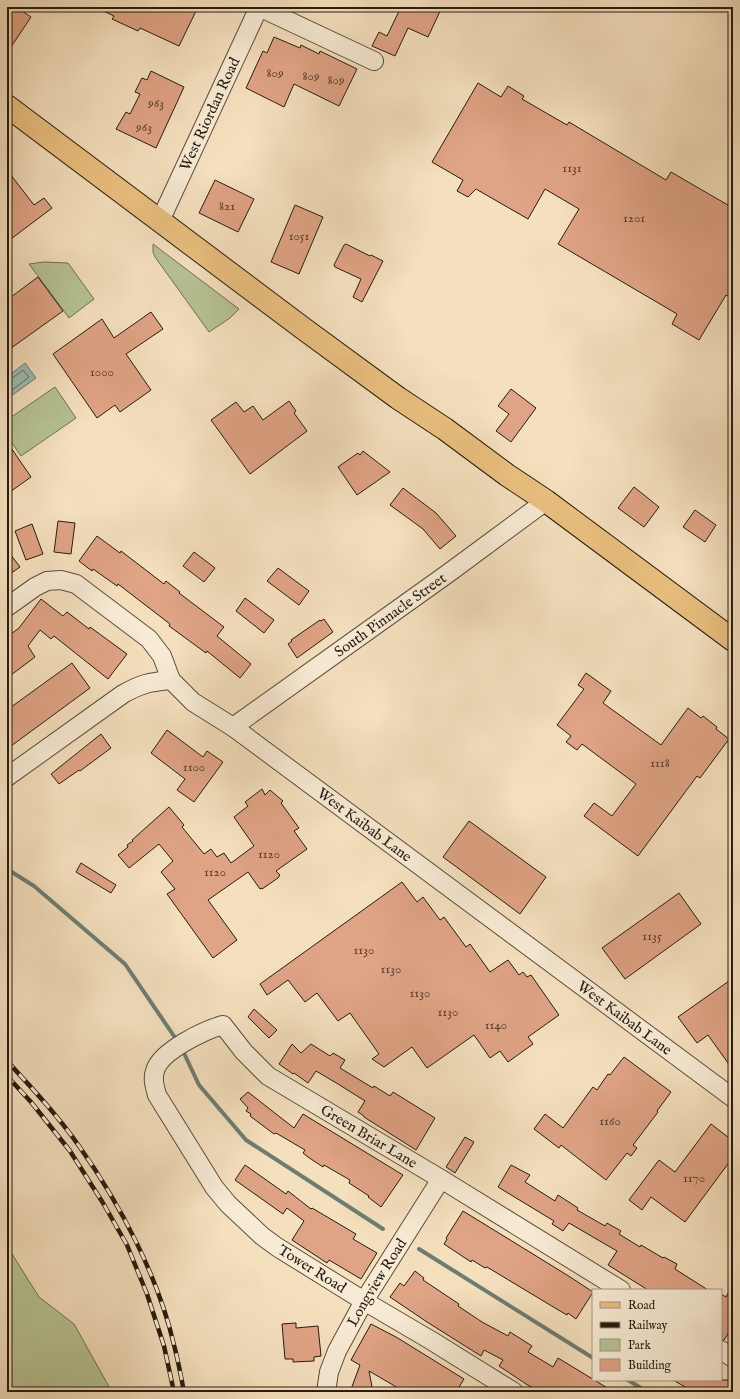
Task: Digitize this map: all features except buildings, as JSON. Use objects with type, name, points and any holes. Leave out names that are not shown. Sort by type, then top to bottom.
[{"type":"main road","points":[[7,106],[395,395],[546,501],[733,640]]},
{"type":"street","points":[[259,7],[374,61]]},
{"type":"street","name":"West Riordan Road","points":[[160,221],[259,7]]},
{"type":"street","name":"South Pinnacle Street","points":[[233,727],[450,572],[546,501]]},
{"type":"street","name":"West Kaibab Lane","points":[[7,607],[35,587],[48,581],[61,580],[76,584],[149,639],[162,656],[170,680],[193,702],[233,727],[733,1098]]},
{"type":"street","points":[[7,777],[123,694],[137,686],[149,682],[170,680]]},
{"type":"street","name":"Green Briar Lane","points":[[157,1095],[154,1083],[155,1070],[162,1058],[174,1049],[210,1028],[223,1025],[244,1052],[268,1076],[441,1179],[619,1289]]},
{"type":"street","name":"Tower Road","points":[[157,1095],[214,1187],[243,1219],[277,1247],[514,1392]]},
{"type":"street","name":"Longview Road","points":[[326,1392],[329,1372],[336,1351],[364,1301],[441,1179]]},
{"type":"street","points":[[722,1351],[733,1358]]},
{"type":"green space","points":[[153,244],[239,309],[230,318],[209,332],[155,257],[153,252]]},
{"type":"green space","points":[[44,262],[68,263],[94,299],[69,318],[29,264]]},
{"type":"green space","points":[[55,387],[76,418],[21,456],[7,436],[7,420]]},
{"type":"green space","points":[[7,1246],[39,1297],[74,1324],[112,1392],[7,1392]]},
{"type":"water","points":[[25,363],[36,378],[7,399],[7,377]]},
{"type":"waterway","points":[[7,869],[34,886],[125,964],[178,1042]]},
{"type":"waterway","points":[[182,1049],[199,1085],[246,1140],[383,1229]]},
{"type":"waterway","points":[[419,1249],[592,1357]]},
{"type":"waterway","points":[[630,1381],[647,1392]]},
{"type":"railway","points":[[7,1061],[71,1135],[94,1168],[123,1216],[148,1267],[158,1293],[174,1345],[184,1392]]},
{"type":"railway","points":[[7,1076],[31,1102],[70,1151],[103,1203],[127,1245],[147,1294],[164,1346],[174,1392]]}]
